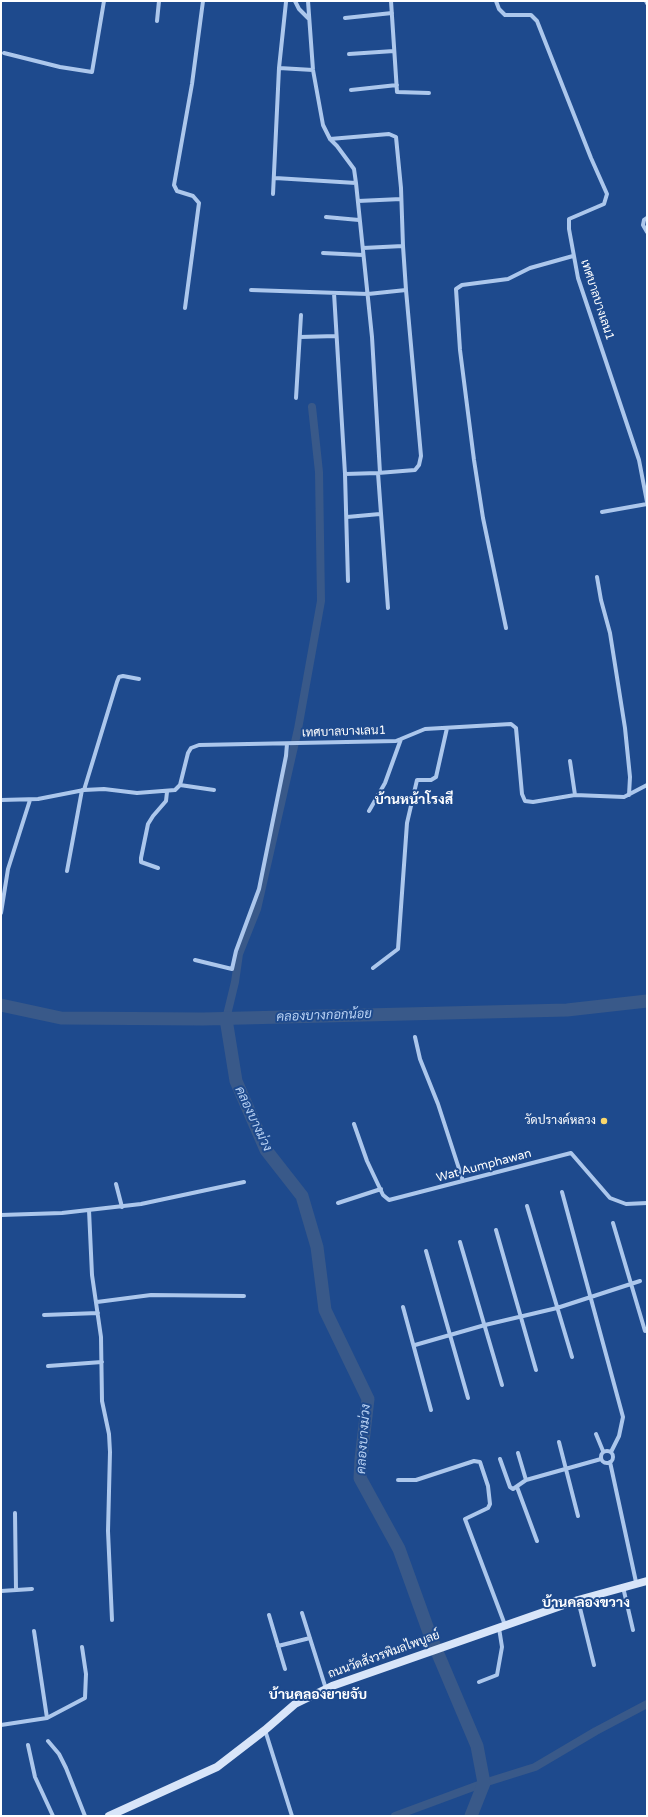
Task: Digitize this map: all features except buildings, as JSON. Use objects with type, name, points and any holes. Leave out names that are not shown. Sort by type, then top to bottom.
[{"type":"street","points":[[4,53],[60,67],[92,72],[104,1]]},
{"type":"street","points":[[157,21],[159,1]]},
{"type":"street","points":[[185,308],[199,203],[198,199],[194,196],[178,191],[174,185],[192,84],[203,1]]},
{"type":"street","points":[[295,1],[299,9],[308,18]]},
{"type":"street","points":[[308,1],[308,18],[313,70],[323,125],[330,139],[351,164],[356,182],[368,294],[379,473],[380,514],[388,608]]},
{"type":"street","points":[[391,1],[397,92],[429,93]]},
{"type":"street","name":"เทศบาลบางเลน1","points":[[496,1],[499,9],[504,15],[531,15],[537,21],[591,158],[608,194],[604,204],[570,220],[569,229],[573,256],[587,307],[639,460],[647,503]]},
{"type":"street","points":[[274,194],[279,68],[286,2]]},
{"type":"street","points":[[345,18],[392,13]]},
{"type":"street","points":[[349,54],[394,51]]},
{"type":"street","points":[[279,68],[313,70]]},
{"type":"street","points":[[351,90],[397,85]]},
{"type":"street","points":[[330,139],[389,134],[396,137],[401,199],[402,246],[421,456],[419,464],[415,470],[345,474]]},
{"type":"street","points":[[274,178],[356,182]]},
{"type":"street","points":[[358,200],[401,199]]},
{"type":"street","points":[[326,217],[359,220]]},
{"type":"street","points":[[647,218],[644,220],[643,225],[647,232]]},
{"type":"street","points":[[363,248],[402,246]]},
{"type":"street","points":[[324,253],[363,255]]},
{"type":"street","points":[[506,628],[485,526],[474,460],[460,350],[456,289],[462,285],[508,279],[530,268],[573,256]]},
{"type":"street","points":[[251,290],[368,294],[406,290]]},
{"type":"street","points":[[334,293],[345,474],[348,581]]},
{"type":"street","points":[[296,398],[301,315]]},
{"type":"street","points":[[300,337],[336,336]]},
{"type":"street","points":[[602,512],[647,503]]},
{"type":"street","points":[[347,518],[380,514]]},
{"type":"street","points":[[596,577],[598,591],[610,632],[625,728],[630,777],[630,794]]},
{"type":"street","points":[[67,871],[83,790],[117,682],[119,677],[123,676],[139,679]]},
{"type":"street","name":"เทศบาลบางเลน1","points":[[180,785],[188,753],[195,746],[300,744],[401,739],[425,729],[514,725],[518,742],[522,794],[525,801],[533,802],[575,795],[624,797],[645,786]]},
{"type":"street","points":[[373,968],[398,949],[407,823],[418,780],[431,780],[436,777],[447,728]]},
{"type":"street","points":[[369,811],[385,782],[401,739]]},
{"type":"street","points":[[195,960],[232,969],[236,951],[259,889],[288,744]]},
{"type":"street","points":[[570,761],[575,795]]},
{"type":"street","points":[[1,800],[30,800],[83,790],[104,789],[137,793],[167,792],[175,790],[180,785],[214,790]]},
{"type":"street","points":[[158,868],[142,862],[141,858],[148,824],[166,801],[167,792]]},
{"type":"street","points":[[1,913],[8,869],[30,800]]},
{"type":"street","points":[[415,1037],[420,1059],[438,1104],[463,1181]]},
{"type":"street","name":"Wat Aumphawan","points":[[354,1124],[367,1161],[383,1195],[390,1200],[571,1153],[610,1198],[626,1204],[647,1203]]},
{"type":"street","points":[[1,1215],[62,1213],[122,1207],[172,1198],[244,1182]]},
{"type":"street","points":[[116,1184],[122,1207]]},
{"type":"street","points":[[338,1203],[381,1189]]},
{"type":"street","points":[[562,1192],[623,1417],[619,1436],[611,1452],[613,1457],[610,1462],[636,1582]]},
{"type":"street","points":[[527,1206],[572,1357]]},
{"type":"street","points":[[89,1210],[92,1275],[97,1302],[102,1362],[102,1401],[109,1434],[108,1531],[112,1620]]},
{"type":"street","points":[[613,1223],[645,1331]]},
{"type":"street","points":[[496,1230],[536,1370]]},
{"type":"street","points":[[460,1242],[502,1385]]},
{"type":"street","points":[[426,1251],[448,1335],[468,1398]]},
{"type":"street","points":[[415,1346],[485,1325],[521,1318],[557,1308],[640,1281]]},
{"type":"street","points":[[97,1302],[151,1295],[244,1296]]},
{"type":"street","points":[[403,1307],[415,1346],[431,1410]]},
{"type":"street","points":[[44,1315],[98,1313]]},
{"type":"street","points":[[48,1366],[102,1362]]},
{"type":"street","points":[[596,1434],[603,1451],[600,1459]]},
{"type":"street","points":[[559,1442],[578,1516]]},
{"type":"street","points":[[603,1451],[611,1452]]},
{"type":"street","points":[[518,1453],[526,1480]]},
{"type":"street","points":[[500,1459],[510,1487],[513,1489],[517,1488],[526,1480],[600,1459]]},
{"type":"street","points":[[600,1459],[605,1463],[610,1462]]},
{"type":"street","points":[[398,1480],[416,1480],[474,1461],[480,1462],[488,1486],[490,1504],[488,1508],[465,1520],[502,1626],[502,1647],[497,1675],[479,1682]]},
{"type":"street","points":[[517,1488],[537,1541]]},
{"type":"street","points":[[15,1513],[16,1590]]},
{"type":"street","name":"ถนนวัดสังวรพิมลไพบูลย์","points":[[109,1816],[217,1767],[265,1730],[295,1704],[326,1689],[423,1653],[578,1600],[636,1582],[647,1581]]},
{"type":"street","points":[[623,1586],[634,1630]]},
{"type":"street","points":[[1,1591],[32,1589]]},
{"type":"street","points":[[578,1600],[594,1665]]},
{"type":"street","points":[[302,1613],[326,1689]]},
{"type":"street","points":[[269,1615],[285,1669]]},
{"type":"street","points":[[34,1631],[47,1718]]},
{"type":"street","points":[[278,1646],[310,1638]]},
{"type":"street","points":[[1,1725],[47,1718],[85,1698],[86,1674],[82,1647]]},
{"type":"street","points":[[265,1730],[271,1743],[292,1816]]},
{"type":"street","points":[[48,1741],[59,1754],[66,1768],[85,1816]]},
{"type":"street","points":[[28,1745],[35,1776],[53,1816]]},
{"type":"waterway","points":[[226,1019],[235,982],[239,954],[257,909],[298,729],[321,601],[319,472],[312,407]]},
{"type":"waterway","name":"คลองบางกอกน้อย","points":[[1,1005],[61,1018],[203,1019],[567,1010],[647,1001]]},
{"type":"waterway","name":"คลองบางม่วง","points":[[226,1019],[236,1081],[266,1150],[302,1196],[317,1247],[325,1310],[368,1399],[360,1478],[399,1549],[430,1635],[477,1746],[484,1783],[471,1816]]},
{"type":"waterway","points":[[395,1816],[484,1783],[535,1767],[596,1731],[647,1704]]},
{"type":"place","name":"วัดปรางค์หลวง","points":[[604,1121]]},
{"type":"district","name":"บ้านหน้าโรงสี","points":[[414,800]]},
{"type":"district","name":"บ้านคลองขวาง","points":[[586,1603]]},
{"type":"district","name":"บ้านคลองยายจับ","points":[[318,1695]]}]
